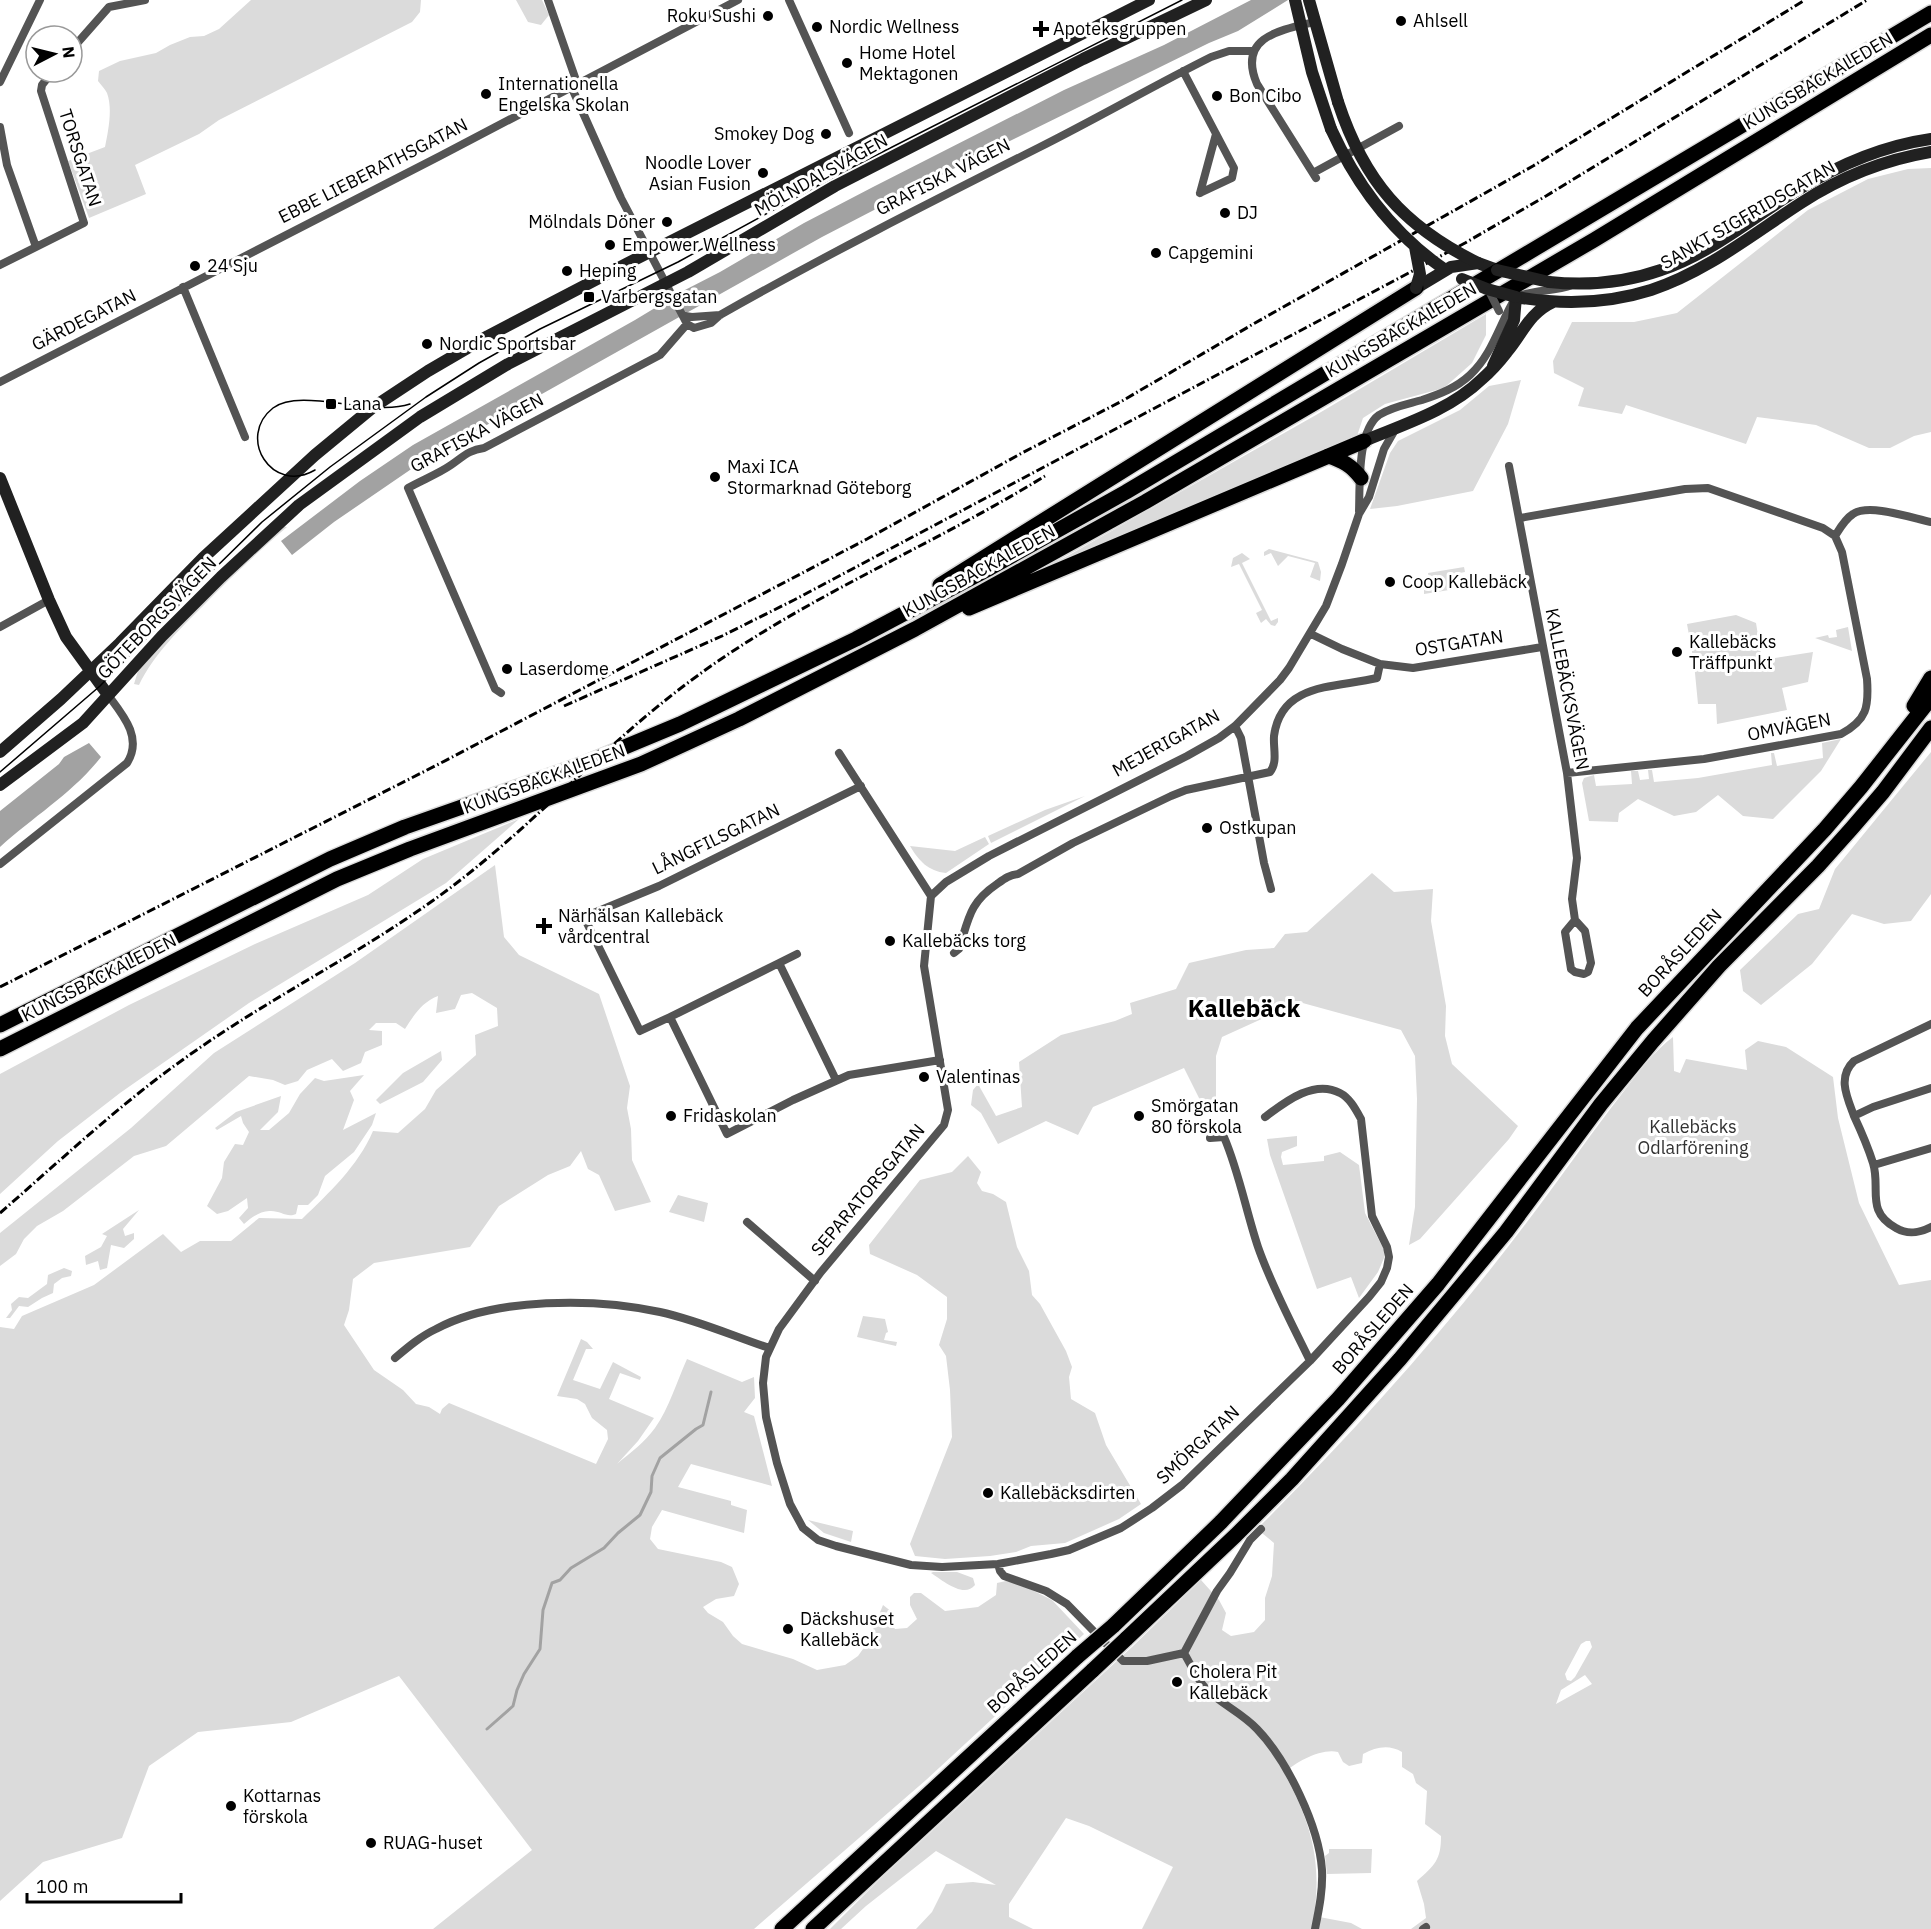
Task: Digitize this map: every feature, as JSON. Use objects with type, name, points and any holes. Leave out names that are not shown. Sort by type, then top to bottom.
[{"type":"highway","name":"KUNGSBACKALEDEN","points":[[0,1025],[330,859],[405,827],[584,764],[680,724],[802,666],[990,568],[1126,492],[1931,13]]},
{"type":"highway","name":"KUNGSBACKALEDEN","points":[[0,1049],[338,879],[421,845],[641,764],[739,719],[915,629],[1145,502],[1573,252],[1931,35]]},
{"type":"highway","points":[[1912,46],[1931,41]]},
{"type":"highway","points":[[891,619],[956,573],[1416,288]]},
{"type":"highway","points":[[915,629],[1018,589],[1364,441]]},
{"type":"highway","points":[[1328,456],[1345,461],[1361,478]]},
{"type":"highway","points":[[1883,760],[1931,678]]},
{"type":"highway","name":"BORÅSLEDEN","points":[[782,1929],[1113,1626],[1229,1514],[1338,1399],[1438,1284],[1637,1028],[1825,829],[1931,698]]},
{"type":"highway","name":"BORÅSLEDEN","points":[[813,1929],[1126,1639],[1292,1479],[1400,1359],[1506,1232],[1601,1104],[1653,1041],[1719,966],[1818,866],[1883,792],[1931,728]]},
{"type":"main road","name":"MÖLNDALSVÄGEN","points":[[329,443],[372,408],[463,350],[650,252],[1149,0]]},
{"type":"main road","name":"MÖLNDALSVÄGEN","points":[[340,474],[405,427],[508,364],[666,283],[834,186],[1083,59],[1206,0]]},
{"type":"main road","name":"SANKT SIGFRIDSGATAN","points":[[1295,0],[1323,107],[1344,157],[1361,186],[1391,224],[1415,247],[1444,269],[1517,300],[1591,302],[1616,299],[1651,290],[1714,260],[1802,202],[1853,175],[1894,159],[1931,152]]},
{"type":"main road","name":"SANKT SIGFRIDSGATAN","points":[[1309,0],[1338,102],[1358,152],[1373,178],[1387,196],[1431,237],[1478,263],[1503,272],[1549,282],[1573,284],[1607,283],[1663,270],[1707,248],[1796,191],[1848,163],[1892,146],[1931,139]]},
{"type":"main road","points":[[1415,247],[1420,274],[1416,288]]},
{"type":"main road","name":"SANKT SIGFRIDSGATAN","points":[[1416,288],[1444,269],[1478,263]]},
{"type":"main road","points":[[1493,366],[1514,320],[1517,300],[1503,272]]},
{"type":"main road","points":[[1364,441],[1448,405],[1468,392],[1508,352],[1532,316],[1553,302]]},
{"type":"main road","name":"GÖTEBORGSVÄGEN","points":[[0,752],[61,699],[120,643],[203,558],[329,443]]},
{"type":"main road","name":"GÖTEBORGSVÄGEN","points":[[0,785],[78,728],[162,636],[221,577],[299,505],[340,474]]},
{"type":"main road","points":[[0,478],[66,637],[108,695]]},
{"type":"street","points":[[0,82],[40,0]]},
{"type":"street","points":[[84,35],[109,6],[145,0]]},
{"type":"street","points":[[548,0],[574,84],[621,198],[686,320]]},
{"type":"street","name":"EBBE LIEBERATHSGATAN","points":[[183,287],[738,0]]},
{"type":"street","points":[[789,0],[849,133]]},
{"type":"street","points":[[1315,22],[1284,29],[1267,37],[1258,44],[1254,51],[1250,68],[1257,84],[1315,176],[1399,126]]},
{"type":"street","name":"GRAFISKA VÄGEN","points":[[501,693],[495,689],[408,488],[453,464],[459,457],[476,448],[484,448],[660,354],[686,320],[692,317],[720,315],[820,258],[1039,148],[1211,57],[1229,51],[1254,51]]},
{"type":"street","points":[[1183,71],[1234,168],[1232,177],[1200,193],[1216,134]]},
{"type":"street","name":"TORSGATAN","points":[[36,247],[84,223],[41,91],[43,84]]},
{"type":"street","points":[[0,127],[8,165],[36,247],[0,265]]},
{"type":"street","points":[[1517,300],[1536,291],[1561,290],[1573,284]]},
{"type":"street","points":[[183,287],[245,438]]},
{"type":"street","name":"GÄRDEGATAN","points":[[0,382],[183,287]]},
{"type":"street","points":[[1487,289],[1499,311],[1501,326]]},
{"type":"street","name":"MEJERIGATAN","points":[[1359,514],[1364,441],[1370,425],[1378,416],[1387,411],[1443,393],[1471,375],[1517,300]]},
{"type":"street","name":"MEJERIGATAN","points":[[931,896],[946,882],[989,856],[1219,738],[1280,680],[1311,634],[1326,606],[1384,449],[1396,428]]},
{"type":"street","name":"KALLEBÄCKSVÄGEN","points":[[1509,466],[1567,773],[1577,858],[1572,899],[1575,920],[1585,931],[1591,963],[1588,972],[1584,974],[1571,969],[1565,932],[1575,920]]},
{"type":"street","points":[[1520,518],[1685,489],[1708,488],[1809,522],[1835,536],[1852,514],[1862,510],[1931,522]]},
{"type":"street","name":"OMVÄGEN","points":[[1567,773],[1704,759],[1841,734],[1854,727],[1866,710],[1868,696],[1842,552],[1835,536]]},
{"type":"street","points":[[0,627],[49,600]]},
{"type":"street","name":"OSTGATAN","points":[[1311,634],[1380,664],[1413,668],[1542,646]]},
{"type":"street","points":[[954,953],[959,949],[972,907],[981,896],[1011,874],[1018,874],[1056,852],[1171,796],[1186,790],[1264,774],[1273,769],[1274,734],[1283,709],[1308,691],[1377,678],[1380,664]]},
{"type":"street","points":[[0,864],[127,764],[132,754],[130,728],[108,695]]},
{"type":"street","points":[[1234,726],[1241,738],[1264,864],[1271,889]]},
{"type":"street","points":[[839,753],[931,896]]},
{"type":"street","name":"LÅNGFILSGATAN","points":[[670,1017],[640,1031],[584,917],[660,886],[861,786]]},
{"type":"street","name":"SEPARATORSGATAN","points":[[815,1281],[944,1125],[948,1110],[924,966],[931,896]]},
{"type":"street","points":[[797,954],[670,1017],[727,1134],[793,1100],[849,1075],[940,1060]]},
{"type":"street","points":[[780,963],[836,1080]]},
{"type":"street","points":[[1931,1024],[1851,1063],[1844,1083],[1847,1101],[1874,1165],[1877,1208],[1887,1223],[1899,1230],[1912,1233],[1931,1227]]},
{"type":"street","points":[[1854,1116],[1873,1107],[1931,1088]]},
{"type":"street","name":"SMÖRGATAN","points":[[815,1281],[779,1329],[769,1348],[763,1383],[766,1417],[777,1463],[796,1518],[810,1535],[836,1546],[910,1565],[942,1567],[998,1564],[1069,1550],[1121,1528],[1182,1485],[1310,1361],[1381,1282],[1389,1257],[1387,1247],[1372,1216],[1361,1119],[1353,1105],[1340,1093],[1313,1090],[1288,1099],[1265,1117]]},
{"type":"street","points":[[1210,1138],[1224,1137],[1258,1248],[1285,1311],[1310,1361]]},
{"type":"street","points":[[1874,1165],[1931,1148]]},
{"type":"street","points":[[747,1222],[815,1281]]},
{"type":"street","points":[[395,1358],[428,1333],[460,1318],[500,1309],[561,1303],[613,1305],[662,1312],[769,1348]]},
{"type":"street","points":[[998,1564],[1004,1576],[1046,1591],[1066,1604],[1123,1661],[1147,1661],[1184,1653],[1217,1591],[1250,1540],[1261,1529]]},
{"type":"street","points":[[1184,1653],[1206,1688],[1248,1720],[1267,1741],[1303,1801],[1316,1839],[1322,1869],[1320,1902],[1315,1929]]},
{"type":"green space","points":[[251,0],[421,0],[420,12],[412,22],[219,120],[199,134],[135,165],[146,194],[89,218],[68,161],[105,147],[110,106],[107,93],[98,81],[99,71],[120,61],[156,53],[190,37],[204,36],[219,29]]},
{"type":"green space","points":[[516,0],[542,0],[549,15],[541,25],[528,22]]},
{"type":"green space","points":[[1931,168],[1931,432],[1914,436],[1890,448],[1869,448],[1816,425],[1757,417],[1746,444],[1626,405],[1622,414],[1578,406],[1584,388],[1554,373],[1553,361],[1572,322],[1634,322],[1677,313],[1808,210],[1868,179],[1908,169]]},
{"type":"green space","points":[[1486,314],[1486,335],[1472,363],[1444,388],[1385,404],[1363,418],[1357,436],[1048,567],[1316,415]]},
{"type":"green space","points":[[1521,380],[1508,424],[1473,491],[1370,509],[1390,453],[1398,441],[1460,410],[1489,386]]},
{"type":"green space","points":[[282,526],[287,527],[185,624],[160,653],[139,685],[134,684],[138,671],[194,609]]},
{"type":"green space","points":[[1269,549],[1318,562],[1321,572],[1320,581],[1310,577],[1315,563],[1288,556],[1278,566],[1271,553],[1264,556],[1264,552]]},
{"type":"green space","points":[[1242,553],[1250,559],[1242,563],[1271,621],[1278,618],[1275,626],[1266,619],[1261,623],[1256,613],[1262,610],[1239,564],[1231,567],[1233,558]]},
{"type":"green space","points":[[1464,567],[1465,572],[1454,574],[1456,585],[1468,584],[1468,587],[1424,594],[1424,590],[1431,587],[1428,573]]},
{"type":"green space","points":[[1736,615],[1756,623],[1762,660],[1813,652],[1808,682],[1782,688],[1787,710],[1717,724],[1716,704],[1698,704],[1687,624]]},
{"type":"green space","points":[[1848,627],[1852,651],[1815,638],[1828,635],[1829,638],[1837,637],[1836,630]]},
{"type":"green space","points":[[1841,739],[1821,771],[1773,819],[1743,816],[1718,795],[1696,812],[1674,816],[1638,799],[1619,813],[1618,822],[1589,821],[1582,783],[1584,778],[1594,775],[1596,786],[1632,784],[1631,771],[1638,771],[1640,780],[1649,779],[1648,770],[1652,770],[1654,782],[1698,778],[1772,765],[1771,753],[1774,753],[1777,766],[1823,758],[1822,743]]},
{"type":"green space","points":[[1931,752],[1931,894],[1911,921],[1884,924],[1852,914],[1812,964],[1761,1005],[1743,991],[1740,970],[1798,914],[1819,909],[1835,869]]},
{"type":"green space","points":[[1085,796],[991,843],[988,836],[1045,810]]},
{"type":"green space","points":[[519,819],[446,883],[249,1003],[120,1093],[58,1141],[0,1194],[0,1074],[129,1005],[255,944],[368,895],[423,859]]},
{"type":"green space","points":[[985,837],[989,844],[946,873],[934,870],[925,864],[910,846],[955,851]]},
{"type":"green space","points":[[495,865],[504,937],[519,955],[599,994],[630,1086],[627,1108],[631,1129],[632,1160],[651,1202],[615,1211],[599,1175],[588,1169],[581,1151],[570,1166],[548,1175],[499,1206],[470,1247],[374,1263],[353,1279],[349,1310],[344,1325],[374,1370],[403,1390],[416,1404],[429,1407],[440,1414],[449,1403],[596,1464],[608,1439],[607,1430],[592,1418],[585,1404],[577,1399],[557,1396],[581,1339],[593,1349],[586,1349],[573,1380],[600,1389],[613,1362],[641,1377],[640,1380],[620,1373],[609,1399],[654,1418],[638,1441],[617,1464],[642,1443],[655,1428],[669,1403],[687,1359],[742,1382],[754,1377],[755,1398],[744,1412],[754,1416],[772,1486],[691,1464],[678,1487],[731,1501],[731,1505],[747,1510],[744,1533],[662,1510],[652,1527],[650,1539],[658,1549],[721,1562],[732,1567],[739,1584],[734,1596],[716,1599],[703,1607],[723,1622],[742,1644],[793,1659],[817,1670],[845,1665],[858,1656],[868,1642],[883,1605],[892,1612],[891,1623],[895,1629],[907,1628],[917,1619],[910,1605],[910,1597],[914,1593],[921,1593],[945,1611],[978,1607],[996,1595],[997,1583],[1006,1581],[1022,1585],[1052,1600],[1084,1634],[926,1780],[754,1929],[433,1929],[532,1850],[399,1676],[291,1722],[198,1732],[149,1766],[122,1838],[43,1862],[0,1901],[0,1327],[14,1329],[22,1316],[94,1285],[163,1234],[181,1252],[200,1241],[231,1241],[259,1218],[302,1219],[351,1167],[373,1131],[398,1133],[425,1109],[436,1090],[476,1055],[475,1035],[498,1026],[497,1008],[472,993],[461,995],[455,1009],[436,1013],[438,996],[423,1005],[405,1029],[396,1023],[376,1023],[369,1030],[382,1031],[382,1045],[365,1052],[361,1063],[343,1071],[332,1059],[307,1070],[298,1081],[285,1085],[273,1080],[249,1076],[166,1146],[134,1156],[63,1211],[37,1226],[24,1239],[16,1254],[0,1266],[0,1233],[131,1128],[214,1053],[355,963]]},
{"type":"green space","points":[[1372,873],[1394,892],[1433,889],[1431,921],[1446,1006],[1445,1036],[1452,1064],[1518,1126],[1420,1239],[1409,1245],[1415,1207],[1417,1099],[1415,1056],[1401,1030],[1299,1002],[1222,1037],[1216,1056],[1216,1109],[1202,1104],[1184,1068],[1093,1107],[1078,1135],[1046,1121],[998,1144],[981,1113],[971,1105],[973,1090],[978,1084],[996,1116],[1022,1107],[1019,1062],[1061,1035],[1115,1021],[1132,1014],[1130,1003],[1176,989],[1189,963],[1246,950],[1274,948],[1285,934],[1307,932]]},
{"type":"green space","name":"Kallebäcks Odlarförening","points":[[1673,1037],[1674,1071],[1680,1073],[1686,1059],[1747,1070],[1745,1050],[1758,1041],[1786,1047],[1833,1077],[1838,1118],[1859,1203],[1899,1285],[1931,1280],[1931,1929],[1411,1929],[1426,1918],[1417,1881],[1436,1862],[1440,1851],[1441,1836],[1425,1824],[1427,1791],[1416,1783],[1413,1774],[1402,1767],[1402,1752],[1387,1747],[1363,1754],[1362,1763],[1349,1766],[1343,1762],[1338,1752],[1324,1752],[1302,1760],[1284,1773],[1301,1808],[1312,1842],[1316,1877],[1314,1916],[1351,1923],[1362,1929],[1142,1929],[1173,1867],[1089,1826],[1066,1818],[1009,1904],[1009,1917],[1033,1929],[916,1929],[932,1912],[946,1884],[973,1882],[996,1885],[936,1851],[866,1906],[841,1929],[830,1929],[878,1881],[1132,1647],[1201,1580],[1219,1600],[1226,1613],[1222,1630],[1231,1636],[1254,1632],[1265,1620],[1265,1598],[1272,1576],[1274,1543],[1257,1529],[1328,1456],[1431,1342],[1496,1263],[1635,1077]],"holes":[[[1590,1641],[1592,1647],[1575,1677],[1571,1681],[1567,1680],[1565,1674],[1581,1644]],[[1585,1675],[1592,1684],[1556,1704],[1561,1690]]]},
{"type":"green space","points":[[441,1051],[442,1060],[423,1082],[380,1104],[376,1100],[403,1073]]},
{"type":"green space","points":[[364,1075],[350,1091],[354,1100],[343,1130],[376,1113],[372,1125],[354,1152],[325,1176],[318,1195],[308,1205],[298,1205],[296,1214],[293,1215],[267,1211],[244,1224],[239,1218],[248,1208],[247,1198],[228,1211],[217,1214],[207,1206],[222,1178],[224,1162],[235,1144],[243,1145],[249,1132],[241,1116],[217,1130],[215,1128],[236,1112],[281,1096],[278,1112],[260,1130],[269,1130],[289,1113],[300,1094],[315,1078],[324,1081]]},
{"type":"green space","points":[[1297,1136],[1297,1146],[1282,1152],[1283,1165],[1324,1161],[1324,1156],[1340,1152],[1359,1165],[1365,1213],[1384,1250],[1384,1258],[1378,1272],[1359,1298],[1351,1277],[1317,1289],[1270,1155],[1267,1139]]},
{"type":"green space","points":[[968,1156],[981,1172],[977,1183],[982,1191],[993,1194],[1006,1202],[1017,1247],[1029,1271],[1032,1295],[1040,1304],[1066,1351],[1072,1367],[1069,1377],[1071,1399],[1095,1413],[1106,1445],[1141,1504],[1119,1519],[1065,1543],[1031,1546],[1016,1552],[990,1556],[945,1559],[915,1556],[910,1544],[952,1437],[946,1356],[939,1345],[947,1319],[947,1297],[917,1275],[870,1254],[869,1245],[920,1180],[952,1172]]},
{"type":"green space","points":[[678,1195],[708,1203],[704,1222],[669,1212]]},
{"type":"green space","points":[[139,1210],[123,1229],[125,1236],[134,1233],[134,1239],[124,1248],[111,1245],[107,1268],[100,1270],[98,1261],[86,1265],[85,1256],[101,1247],[107,1236],[102,1234]]},
{"type":"green space","points":[[64,1268],[72,1271],[71,1276],[62,1278],[54,1284],[53,1293],[28,1307],[19,1306],[10,1318],[6,1318],[12,1310],[11,1304],[19,1297],[28,1298],[47,1284],[48,1275]]},
{"type":"green space","points":[[863,1316],[885,1319],[888,1332],[884,1340],[897,1342],[896,1346],[857,1337]]},
{"type":"green space","points":[[808,1520],[853,1531],[851,1542],[824,1533]]},
{"type":"green space","points":[[957,1572],[973,1578],[975,1585],[970,1589],[959,1589],[947,1584],[931,1573]]},
{"type":"green space","points":[[1329,1849],[1372,1849],[1371,1873],[1327,1874],[1325,1856],[1329,1853]]},
{"type":"shaded area","points":[[1251,0],[1288,0],[1238,31],[1209,43],[953,169],[822,237],[426,459],[334,522],[292,555],[281,541],[360,481],[413,445],[804,223],[1064,90],[1164,45]]},
{"type":"shaded area","points":[[89,743],[101,757],[90,770],[66,793],[0,847],[0,811],[59,764],[64,757]]},
{"type":"waterway","points":[[487,1729],[513,1706],[524,1674],[540,1649],[543,1610],[552,1583],[560,1580],[571,1568],[604,1548],[640,1515],[651,1492],[652,1476],[660,1458],[703,1425],[711,1392]]},
{"type":"tram line","points":[[0,772],[100,686],[262,522],[330,467],[426,397],[479,363],[540,329],[678,262],[841,173],[1182,0]]},
{"type":"tram line","points":[[315,470],[299,476],[285,475],[273,469],[264,459],[259,447],[258,433],[262,420],[273,408],[285,402],[301,400],[376,407],[410,404]]},
{"type":"railway","points":[[0,987],[437,765],[867,539],[1022,453],[1122,401],[1533,166],[1805,0]]},
{"type":"railway","points":[[564,706],[722,636],[794,600],[1465,243],[1867,0]]},
{"type":"railway","points":[[0,1213],[115,1112],[163,1074],[217,1036],[398,924],[463,878],[529,822],[625,734],[693,679],[778,623],[1045,476]]},
{"type":"place","name":"Roku Sushi","points":[[768,16]]},
{"type":"place","name":"Ahlsell","points":[[1401,21]]},
{"type":"place","name":"Nordic Wellness","points":[[817,27]]},
{"type":"place","name":"Apoteksgruppen","points":[[1041,29]]},
{"type":"place","name":"Home Hotel Mektagonen","points":[[847,63]]},
{"type":"place","name":"Internationella Engelska Skolan","points":[[486,94]]},
{"type":"place","name":"Bon Cibo","points":[[1217,96]]},
{"type":"place","name":"Smokey Dog","points":[[826,134]]},
{"type":"place","name":"Noodle Lover Asian Fusion","points":[[763,173]]},
{"type":"place","name":"DJ","points":[[1225,213]]},
{"type":"place","name":"Mölndals Döner","points":[[667,222]]},
{"type":"place","name":"Empower Wellness","points":[[610,245]]},
{"type":"place","name":"Capgemini","points":[[1156,253]]},
{"type":"place","name":"24 Sju","points":[[195,266]]},
{"type":"place","name":"Heping","points":[[567,271]]},
{"type":"place","name":"Varbergsgatan","points":[[589,297]]},
{"type":"place","name":"Nordic Sportsbar","points":[[427,344]]},
{"type":"place","name":"Lana","points":[[331,404]]},
{"type":"place","name":"Maxi ICA Stormarknad Göteborg","points":[[715,477]]},
{"type":"place","name":"Coop Kallebäck","points":[[1390,582]]},
{"type":"place","name":"Kallebäcks Träffpunkt","points":[[1677,652]]},
{"type":"place","name":"Laserdome","points":[[507,669]]},
{"type":"place","name":"Ostkupan","points":[[1207,828]]},
{"type":"place","name":"Närhälsan Kallebäck vårdcentral","points":[[544,926]]},
{"type":"place","name":"Kallebäcks torg","points":[[890,941]]},
{"type":"place","name":"Valentinas","points":[[924,1077]]},
{"type":"place","name":"Fridaskolan","points":[[671,1116]]},
{"type":"place","name":"Smörgatan 80 förskola","points":[[1139,1116]]},
{"type":"place","name":"Kallebäcksdirten","points":[[988,1493]]},
{"type":"place","name":"Däckshuset Kallebäck","points":[[788,1629]]},
{"type":"place","name":"Cholera Pit Kallebäck","points":[[1177,1682]]},
{"type":"place","name":"Kottarnas förskola","points":[[231,1806]]},
{"type":"place","name":"RUAG-huset","points":[[371,1843]]},
{"type":"district","name":"Kallebäck","points":[[1244,1009]]}]
